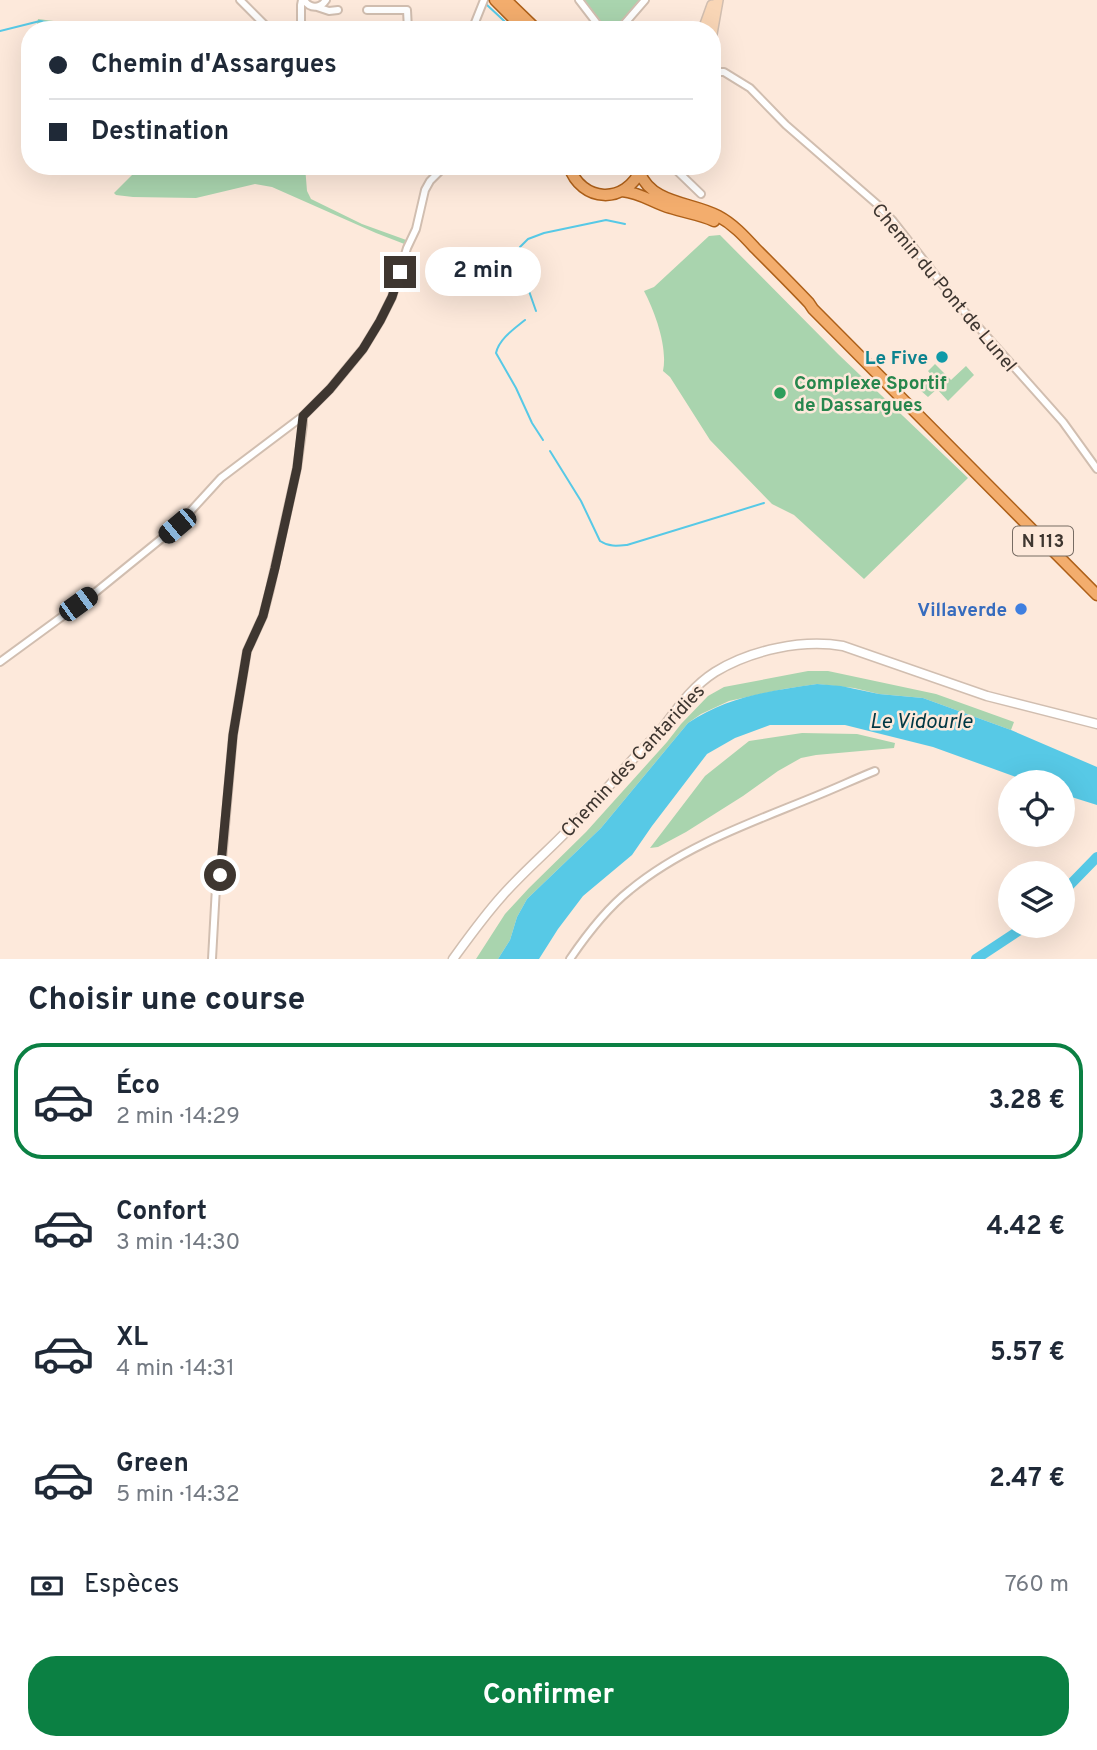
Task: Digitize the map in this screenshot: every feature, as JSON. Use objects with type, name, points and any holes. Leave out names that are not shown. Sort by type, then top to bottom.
[{"type":"main road","points":[[495,0],[516,21]]},
{"type":"main road","points":[[506,0],[528,21]]},
{"type":"main road","points":[[707,21],[716,0]]},
{"type":"main road","points":[[714,21],[716,0]]},
{"type":"main road","points":[[573,175],[577,183],[590,192],[607,195],[622,191],[637,175]]},
{"type":"main road","name":"N 113","points":[[643,175],[648,187],[654,192],[704,209],[731,225],[1097,596]]},
{"type":"main road","name":"N 113","points":[[622,191],[639,194],[671,208],[698,214],[718,223],[735,236],[806,306],[813,309]]},
{"type":"street","points":[[240,0],[261,21]]},
{"type":"street","points":[[302,21],[303,0],[315,7],[329,11],[338,10],[328,0],[315,7],[305,15],[304,21]]},
{"type":"street","points":[[476,21],[484,0]]},
{"type":"street","points":[[579,0],[595,21]]},
{"type":"street","points":[[627,21],[645,0]]},
{"type":"street","points":[[367,10],[407,10],[408,21]]},
{"type":"street","name":"Chemin du Pont de Lunel","points":[[721,72],[750,88],[786,125],[878,205],[957,303],[1063,422],[1097,470]]},
{"type":"street","points":[[0,662],[135,561],[177,526],[221,478],[303,416],[338,379],[363,349],[392,297],[407,248],[416,229],[425,190],[436,175]]},
{"type":"street","points":[[681,175],[701,194]]},
{"type":"street","points":[[212,959],[216,887],[222,861],[233,735],[247,651],[263,616],[297,468],[303,416]]},
{"type":"street","name":"Chemin des Cantaridies","points":[[453,959],[501,896],[594,802],[662,728],[696,686],[724,668],[776,648],[826,643],[854,649],[995,698],[1097,724]]},
{"type":"street","points":[[570,959],[612,907],[628,891],[655,872],[732,831],[875,771]]},
{"type":"green space","points":[[583,0],[644,0],[624,21],[598,21]]},
{"type":"green space","points":[[132,175],[306,175],[307,191],[311,199],[362,224],[409,241],[407,245],[272,187],[255,184],[196,198],[133,197],[114,193]]},
{"type":"green space","name":"Complexe Sportif de Dassargues","points":[[720,235],[838,354],[968,478],[864,579],[794,515],[772,504],[710,440],[670,377],[663,371],[662,341],[644,291],[654,287],[709,236]]},
{"type":"green space","points":[[935,364],[951,380],[966,366],[974,375],[948,401],[937,389],[928,397],[920,390],[933,377],[928,371]]},
{"type":"green space","points":[[808,671],[828,671],[936,694],[1014,722],[1011,730],[923,698],[817,684],[729,701],[688,723],[601,828],[527,899],[517,917],[510,940],[498,959],[476,959],[505,914],[586,832],[708,696],[724,687]]},
{"type":"green space","points":[[802,733],[857,734],[895,743],[894,748],[801,758],[686,832],[658,847],[650,848],[705,776],[749,741]]},
{"type":"water","name":"Le Vidourle","points":[[817,684],[923,698],[1011,730],[1097,767],[1097,805],[1075,798],[1075,770],[998,770],[933,747],[845,725],[770,725],[735,738],[707,754],[632,855],[583,896],[539,959],[498,959],[510,940],[517,917],[527,899],[601,828],[688,723],[718,706],[766,692]]},
{"type":"waterway","points":[[487,5],[504,21]]},
{"type":"waterway","points":[[0,31],[21,26]]},
{"type":"waterway","points":[[536,311],[518,260],[520,247],[528,239],[606,220],[625,224]]},
{"type":"waterway","points":[[525,320],[504,339],[496,353],[543,440]]},
{"type":"waterway","points":[[550,451],[581,501],[600,541],[610,545],[627,545],[764,503]]},
{"type":"waterway","name":"Le Vidourle","points":[[1075,880],[1097,857]]},
{"type":"waterway","name":"Le Vidourle","points":[[976,959],[1008,938]]},
{"type":"place","name":"Le Five","points":[[942,357]]},
{"type":"place","name":"Complexe Sportif de Dassargues","points":[[780,393]]},
{"type":"place","name":"Villaverde","points":[[1021,609]]},
{"type":"route","points":[[220,875],[233,735],[247,651],[263,616],[275,568],[297,468],[303,416],[330,389],[363,349],[392,297],[400,272]]}]
